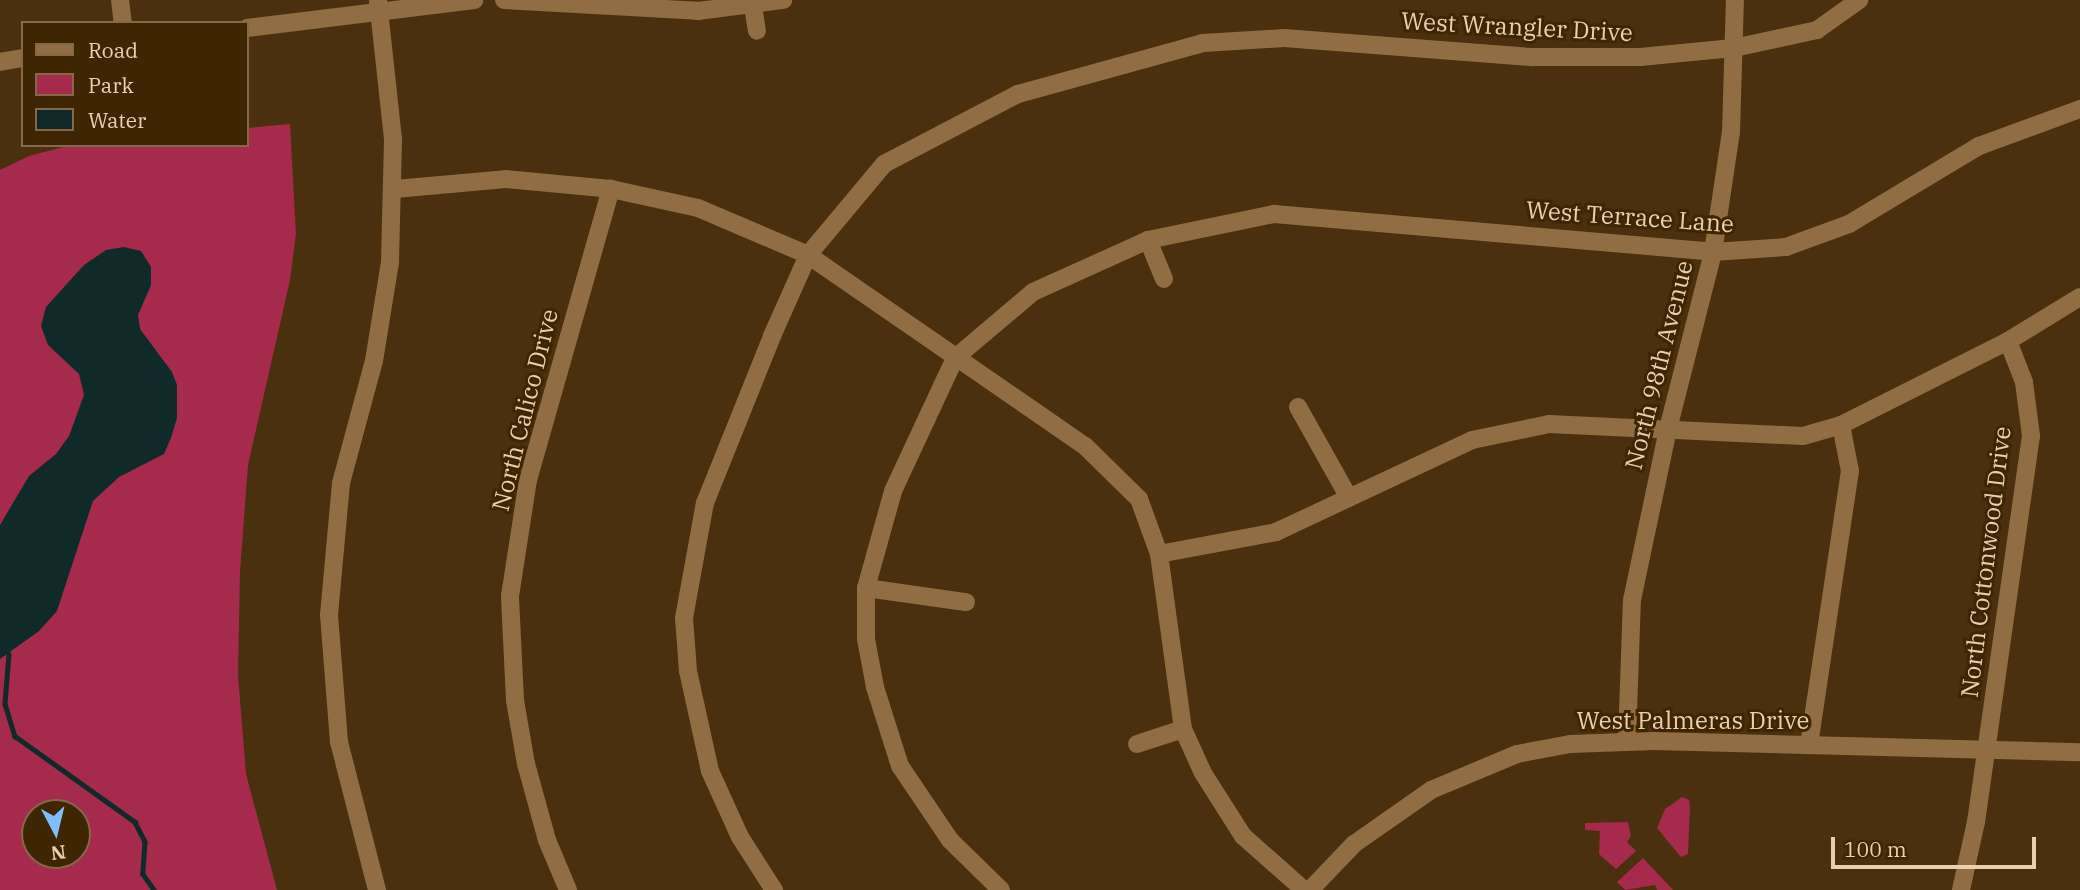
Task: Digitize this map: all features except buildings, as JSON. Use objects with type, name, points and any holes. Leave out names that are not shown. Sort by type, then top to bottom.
[{"type":"street","points":[[120,0],[123,21]]},
{"type":"street","points":[[248,28],[379,5],[474,0]]},
{"type":"street","points":[[504,0],[642,4],[698,10],[753,6],[783,0]]},
{"type":"street","name":"North 98th Avenue","points":[[1626,741],[1632,600],[1668,429],[1713,252],[1731,132],[1735,0]]},
{"type":"street","name":"West Wrangler Drive","points":[[774,890],[740,837],[710,771],[688,671],[684,618],[705,503],[737,417],[808,255],[884,164],[1017,94],[1203,43],[1284,38],[1533,57],[1640,58],[1734,48],[1817,30],[1859,0]]},
{"type":"street","points":[[377,890],[339,742],[329,615],[341,483],[380,337],[395,189],[392,113],[379,5]]},
{"type":"street","points":[[753,6],[757,31]]},
{"type":"street","points":[[0,62],[21,58]]},
{"type":"street","name":"West Terrace Lane","points":[[955,358],[1033,292],[1149,240],[1274,214],[1713,252],[1786,247],[1849,224],[1979,146],[2080,109]]},
{"type":"street","points":[[395,189],[506,179],[611,189],[698,208],[808,255],[1085,446],[1139,499],[1159,554],[1183,729],[1203,773],[1243,836],[1304,890]]},
{"type":"street","name":"North Calico Drive","points":[[568,890],[547,840],[526,764],[516,700],[510,596],[527,480],[611,189]]},
{"type":"street","points":[[1149,240],[1164,279]]},
{"type":"street","points":[[1159,554],[1276,532],[1472,440],[1549,424],[1668,429],[1770,438],[1803,436],[1841,425],[2008,341],[2080,297]]},
{"type":"street","name":"North Cottonwood Drive","points":[[1961,890],[1986,750],[2031,436],[2024,382],[2008,341]]},
{"type":"street","points":[[955,358],[893,491],[866,588],[866,639],[875,687],[900,766],[950,839],[1001,890]]},
{"type":"street","points":[[1298,407],[1349,498]]},
{"type":"street","points":[[1809,746],[1850,471],[1841,425]]},
{"type":"street","points":[[866,588],[966,602]]},
{"type":"street","points":[[1136,744],[1183,729]]},
{"type":"street","name":"West Palmeras Drive","points":[[1310,890],[1354,844],[1415,799],[1457,777],[1517,754],[1570,744],[1626,741],[2080,752]]},
{"type":"green space","points":[[290,124],[296,234],[290,280],[248,465],[240,572],[238,675],[246,774],[277,890],[0,890],[0,170],[29,156],[63,147],[248,147],[248,128]]},
{"type":"green space","points":[[1682,797],[1689,800],[1690,806],[1688,854],[1681,857],[1657,828],[1665,809]]},
{"type":"green space","points":[[1628,822],[1631,836],[1627,842],[1636,851],[1616,869],[1599,854],[1600,831],[1585,830],[1585,823]]},
{"type":"green space","points":[[1643,858],[1673,890],[1657,890],[1655,885],[1625,890],[1617,882]]},
{"type":"water","points":[[124,247],[141,251],[151,267],[151,285],[138,315],[140,329],[172,372],[177,385],[177,418],[171,438],[164,454],[119,477],[93,501],[57,611],[39,631],[0,659],[0,525],[29,476],[56,454],[69,436],[84,395],[79,374],[48,345],[41,326],[46,307],[84,265],[106,250]]},
{"type":"waterway","points":[[9,654],[5,704],[15,736],[135,822],[145,842],[143,874],[154,890]]}]
